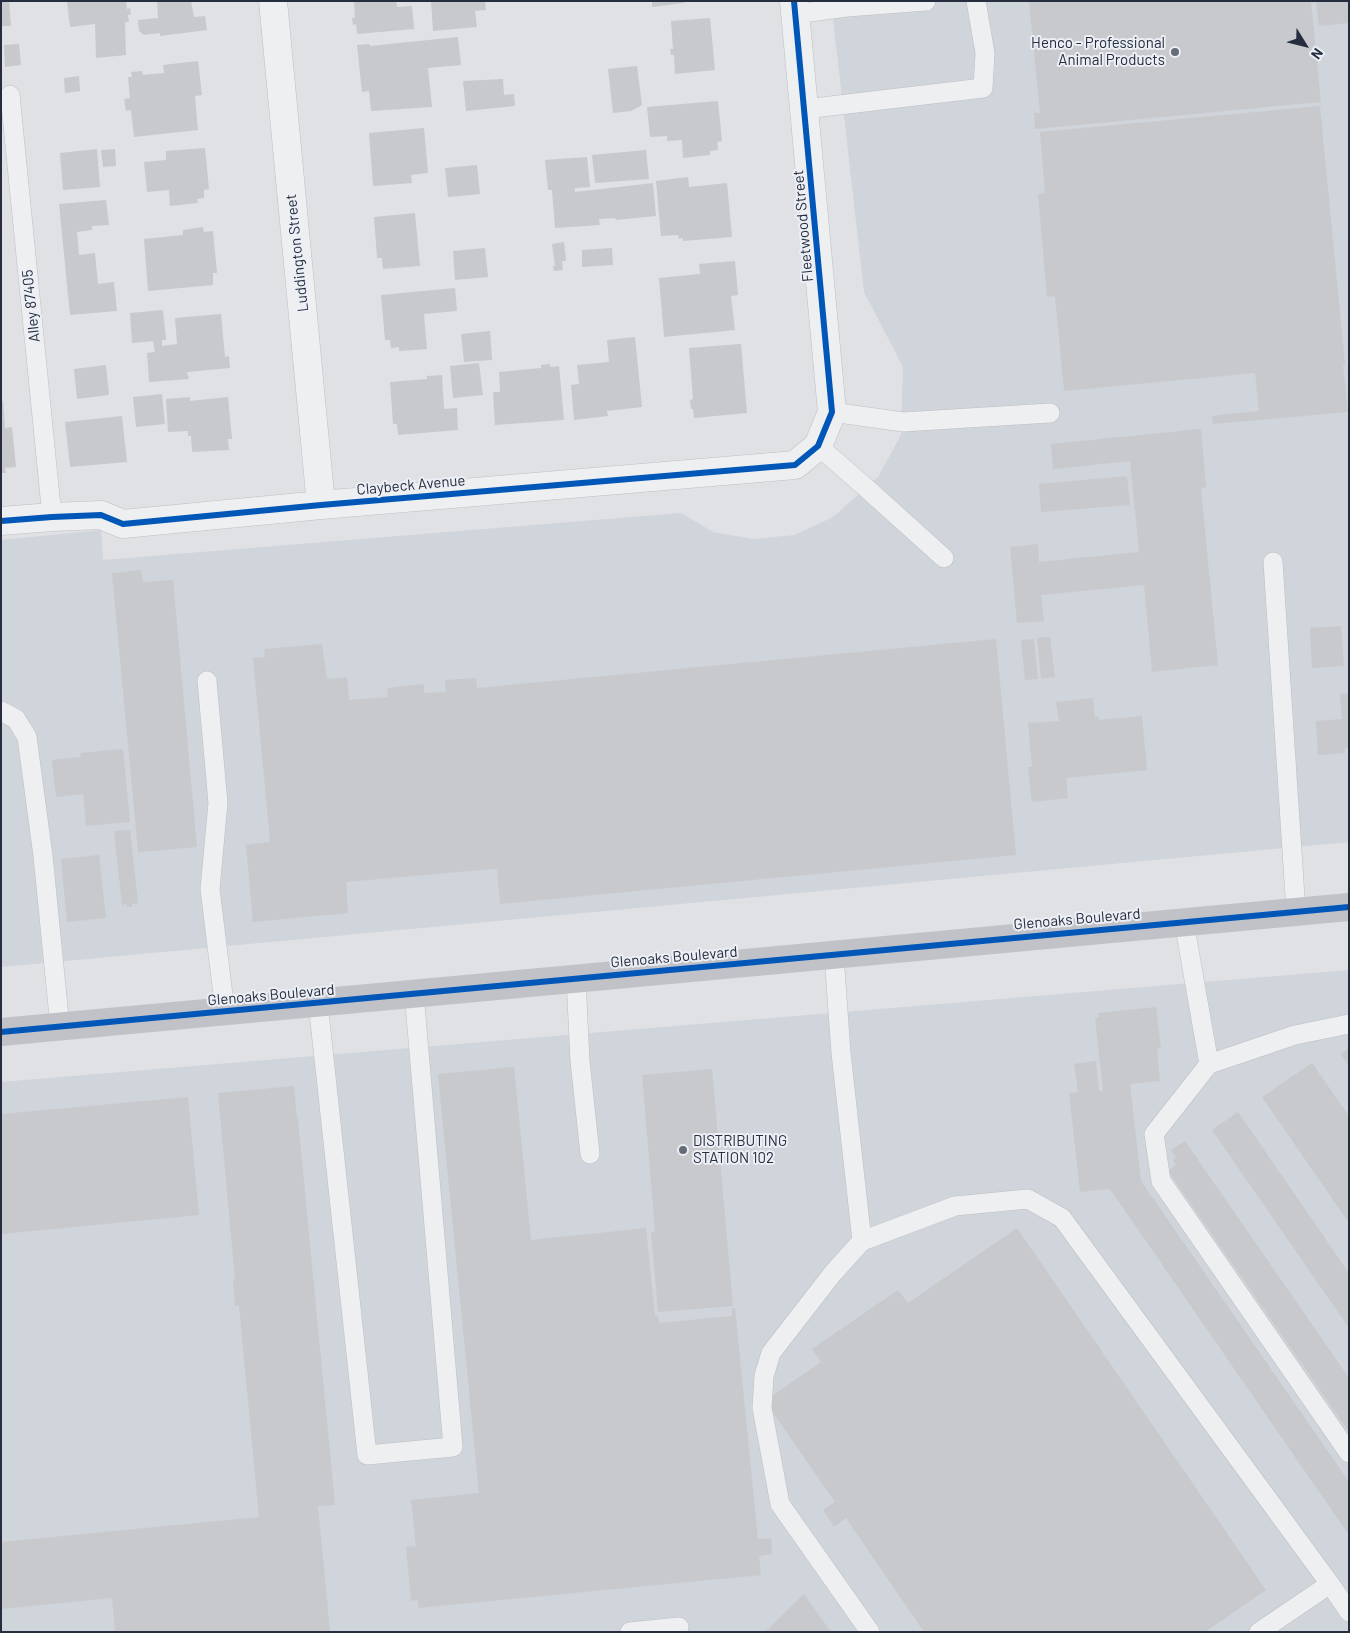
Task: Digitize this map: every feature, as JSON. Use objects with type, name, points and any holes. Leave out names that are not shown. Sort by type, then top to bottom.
[{"type":"main road","name":"Glenoaks Boulevard","points":[[1,1032],[1349,906]]},
{"type":"street","name":"Luddington Street","points":[[273,1],[322,505]]},
{"type":"street","name":"Fleetwood Street","points":[[795,8],[832,412],[818,446]]},
{"type":"street","name":"Claybeck Avenue","points":[[1,521],[102,515],[123,524],[322,505],[795,465],[818,446]]},
{"type":"lane","points":[[795,8],[846,8],[926,1]]},
{"type":"lane","points":[[805,109],[983,88],[985,53],[976,1]]},
{"type":"lane","name":"Alley 87405","points":[[10,95],[52,517]]},
{"type":"lane","points":[[832,412],[903,422],[1050,413]]},
{"type":"lane","points":[[818,446],[944,558]]},
{"type":"lane","points":[[1273,562],[1296,912]]},
{"type":"lane","points":[[207,681],[218,803],[210,890],[225,1012]]},
{"type":"lane","points":[[1,711],[16,719],[27,738],[43,856],[60,1027]]},
{"type":"lane","points":[[1184,922],[1209,1064]]},
{"type":"lane","points":[[834,955],[841,1053],[862,1241]]},
{"type":"lane","points":[[576,979],[580,1060],[590,1154]]},
{"type":"lane","points":[[318,1003],[367,1455],[453,1447],[414,993]]},
{"type":"lane","points":[[1349,1024],[1295,1034],[1209,1064],[1154,1134],[1162,1181],[1349,1454]]},
{"type":"lane","points":[[870,1632],[780,1504],[762,1408],[764,1376],[771,1353],[833,1273],[862,1241],[955,1206],[1028,1199],[1062,1218],[1349,1612]]},
{"type":"lane","points":[[1259,1632],[1330,1584]]},
{"type":"lane","points":[[630,1632],[679,1627],[676,1632]]},
{"type":"shaded area","points":[[831,1],[1349,1],[1349,842],[1,967],[1,540],[101,530],[103,560],[681,513],[713,532],[753,539],[795,535],[833,517],[878,477],[901,435],[903,367],[864,292]]},
{"type":"shaded area","points":[[1349,970],[1349,1632],[1,1632],[1,1082]]},
{"type":"building","points":[[1,1],[9,1],[11,26],[1,26]]},
{"type":"building","points":[[67,1],[126,1],[127,9],[130,8],[131,14],[128,15],[129,22],[125,22],[126,55],[96,58],[95,24],[70,27]]},
{"type":"building","points":[[157,1],[191,1],[194,17],[205,16],[207,30],[160,36],[160,33],[144,35],[139,31],[138,20],[158,18]]},
{"type":"building","points":[[354,1],[396,1],[397,7],[412,6],[414,29],[357,34],[356,24],[353,25],[352,18],[355,18]]},
{"type":"building","points":[[431,1],[485,1],[486,10],[475,11],[477,27],[433,31]]},
{"type":"building","points":[[652,1],[684,1],[684,3],[652,7]]},
{"type":"building","name":"Henco - Professional Animal Products","points":[[1029,1],[1311,1],[1321,102],[1035,129],[1034,113],[1040,113]]},
{"type":"building","points":[[1316,1],[1349,1],[1349,23],[1319,26]]},
{"type":"building","points":[[710,18],[715,70],[675,74],[674,55],[671,55],[670,49],[673,49],[671,21]]},
{"type":"building","points":[[458,37],[461,65],[428,68],[432,107],[371,111],[369,91],[362,92],[357,45],[370,44],[370,46]]},
{"type":"building","points":[[19,44],[21,65],[5,67],[4,45]]},
{"type":"building","points":[[198,61],[202,95],[195,96],[198,130],[134,137],[131,110],[126,111],[124,99],[130,98],[128,77],[132,77],[131,72],[142,71],[143,75],[164,73],[163,65]]},
{"type":"building","points":[[637,66],[642,105],[631,111],[613,113],[608,69]]},
{"type":"building","points":[[79,76],[80,91],[65,93],[64,78]]},
{"type":"building","points":[[503,79],[504,95],[514,94],[515,106],[466,111],[463,81]]},
{"type":"building","points":[[718,101],[722,141],[717,142],[718,150],[710,151],[710,155],[683,158],[682,140],[667,141],[667,136],[650,137],[647,107]]},
{"type":"building","points":[[1320,106],[1348,412],[1213,424],[1212,416],[1259,411],[1255,373],[1064,391],[1055,296],[1047,297],[1038,194],[1045,193],[1040,132]]},
{"type":"building","points":[[424,128],[428,173],[411,175],[412,183],[373,186],[369,133]]},
{"type":"building","points":[[205,148],[209,189],[204,190],[204,198],[197,199],[198,203],[170,206],[169,190],[147,192],[144,162],[166,160],[166,151]]},
{"type":"building","points":[[97,149],[100,187],[63,190],[60,153]]},
{"type":"building","points":[[115,149],[116,166],[103,167],[101,150]]},
{"type":"building","points":[[646,150],[649,179],[595,183],[592,155]]},
{"type":"building","points":[[587,157],[590,187],[575,188],[575,192],[653,183],[656,216],[616,220],[615,218],[599,219],[600,225],[555,228],[552,190],[548,190],[545,160]]},
{"type":"building","points":[[477,165],[480,194],[448,197],[445,168]]},
{"type":"building","points":[[688,177],[689,187],[727,183],[732,237],[683,241],[683,238],[679,239],[678,235],[661,236],[656,181]]},
{"type":"building","points":[[106,200],[109,225],[92,226],[92,230],[77,232],[79,255],[95,253],[98,284],[114,282],[117,311],[70,315],[59,204]]},
{"type":"building","points":[[415,213],[420,266],[383,269],[382,258],[377,258],[374,217]]},
{"type":"building","points":[[203,227],[204,232],[213,231],[217,273],[213,273],[213,285],[148,291],[144,239],[183,235],[183,230]]},
{"type":"building","points":[[564,242],[566,261],[562,261],[563,270],[554,271],[552,244]]},
{"type":"building","points":[[485,248],[488,277],[455,280],[453,251]]},
{"type":"building","points":[[612,248],[613,265],[582,267],[582,250]]},
{"type":"building","points":[[735,261],[738,295],[731,296],[735,330],[664,337],[659,278],[700,274],[699,264]]},
{"type":"building","points":[[455,288],[457,311],[424,314],[427,349],[399,351],[399,347],[391,348],[390,340],[385,340],[381,295]]},
{"type":"building","points":[[163,310],[166,340],[162,340],[162,346],[177,344],[175,318],[221,314],[225,357],[229,356],[230,368],[187,372],[189,379],[149,382],[147,353],[155,352],[153,341],[132,343],[130,313]]},
{"type":"building","points":[[490,331],[492,360],[464,362],[461,334]]},
{"type":"building","points":[[635,337],[642,407],[607,411],[608,416],[574,420],[571,385],[579,384],[577,365],[609,362],[607,340]]},
{"type":"building","points":[[741,344],[747,413],[694,418],[690,400],[693,399],[689,348]]},
{"type":"building","points":[[479,363],[483,395],[453,398],[450,366]]},
{"type":"building","points":[[550,364],[550,367],[559,366],[564,420],[495,425],[493,392],[500,392],[499,372],[541,368],[541,365]]},
{"type":"building","points":[[106,365],[109,395],[77,399],[74,369]]},
{"type":"building","points":[[442,375],[444,409],[457,408],[458,430],[398,435],[397,424],[393,424],[390,382],[427,379],[427,376]]},
{"type":"building","points":[[162,394],[165,424],[136,427],[133,397]]},
{"type":"building","points":[[190,397],[190,401],[228,397],[232,439],[228,439],[229,450],[192,452],[191,436],[188,436],[188,431],[168,432],[166,399]]},
{"type":"building","points":[[1,401],[3,401],[5,428],[12,427],[16,467],[5,468],[6,473],[1,473]]},
{"type":"building","points":[[122,416],[127,462],[70,467],[65,422]]},
{"type":"building","points":[[1201,429],[1206,487],[1201,488],[1218,665],[1152,672],[1144,585],[1041,595],[1044,621],[1017,623],[1010,547],[1038,544],[1039,562],[1139,552],[1130,461],[1053,469],[1051,444]]},
{"type":"building","points":[[1127,476],[1130,505],[1041,512],[1039,484]]},
{"type":"building","points":[[141,570],[143,582],[173,580],[197,847],[138,852],[112,573]]},
{"type":"building","points":[[1341,626],[1344,666],[1312,668],[1310,628]]},
{"type":"building","points":[[1050,637],[1055,677],[1041,679],[1037,638]]},
{"type":"building","points":[[996,639],[1016,855],[500,904],[497,869],[493,869],[346,882],[348,913],[253,922],[246,845],[270,842],[253,658],[265,657],[264,649],[322,644],[327,679],[347,677],[349,700],[388,697],[387,688],[424,684],[424,693],[446,692],[445,680],[476,678],[477,688]]},
{"type":"building","points":[[1034,639],[1038,679],[1025,680],[1021,640]]},
{"type":"building","points":[[1349,693],[1349,748],[1345,748],[1345,753],[1318,755],[1316,721],[1342,719],[1340,694]]},
{"type":"building","points":[[1093,698],[1095,717],[1099,716],[1099,720],[1142,716],[1147,770],[1066,778],[1068,798],[1032,802],[1028,767],[1032,767],[1028,723],[1059,721],[1056,702]]},
{"type":"building","points":[[123,749],[130,822],[86,826],[83,794],[56,797],[52,760],[81,757],[80,753]]},
{"type":"building","points":[[130,830],[138,903],[132,904],[132,907],[127,907],[127,904],[122,905],[114,831]]},
{"type":"building","points":[[99,855],[106,918],[67,922],[61,859]]},
{"type":"building","points":[[1156,1007],[1161,1048],[1157,1049],[1160,1081],[1130,1084],[1141,1181],[1349,1482],[1349,1535],[1110,1189],[1080,1192],[1069,1093],[1078,1092],[1074,1064],[1096,1061],[1099,1091],[1103,1091],[1095,1018],[1099,1017],[1098,1013]]},
{"type":"building","points":[[1349,1048],[1349,1066],[1341,1054]]},
{"type":"building","points":[[1312,1063],[1349,1116],[1349,1223],[1262,1097]]},
{"type":"building","points":[[514,1067],[531,1240],[646,1228],[655,1316],[658,1316],[659,1323],[732,1316],[732,1308],[735,1308],[758,1539],[771,1538],[772,1554],[759,1556],[761,1575],[418,1608],[418,1600],[411,1601],[406,1547],[416,1546],[411,1500],[479,1493],[438,1074]]},
{"type":"building","name":"DISTRIBUTING STATION 102","points":[[712,1069],[733,1306],[658,1312],[651,1232],[655,1231],[642,1075]]},
{"type":"building","points":[[294,1086],[335,1505],[318,1506],[330,1632],[115,1632],[112,1598],[1,1609],[1,1542],[259,1517],[239,1306],[235,1306],[233,1280],[235,1280],[218,1093]]},
{"type":"building","points":[[188,1097],[199,1215],[1,1234],[1,1114]]},
{"type":"building","points":[[1238,1112],[1349,1273],[1349,1328],[1212,1130]]},
{"type":"building","points":[[1185,1141],[1349,1378],[1349,1432],[1168,1171],[1176,1165],[1173,1160],[1176,1158],[1171,1150]]},
{"type":"building","points":[[1017,1228],[1266,1590],[1205,1632],[924,1632],[846,1518],[834,1527],[823,1510],[835,1502],[765,1401],[821,1362],[812,1349],[898,1290],[908,1303]]},
{"type":"building","points":[[804,1594],[831,1632],[765,1632]]},
{"type":"cycle path","points":[[1,521],[101,515],[123,524],[321,505],[795,465],[818,446],[832,412],[794,1]]},
{"type":"cycle path","points":[[1,1032],[1349,907]]},
{"type":"place","name":"Henco - Professional Animal Products","points":[[1175,52]]},
{"type":"place","name":"DISTRIBUTING STATION 102","points":[[683,1150]]}]
